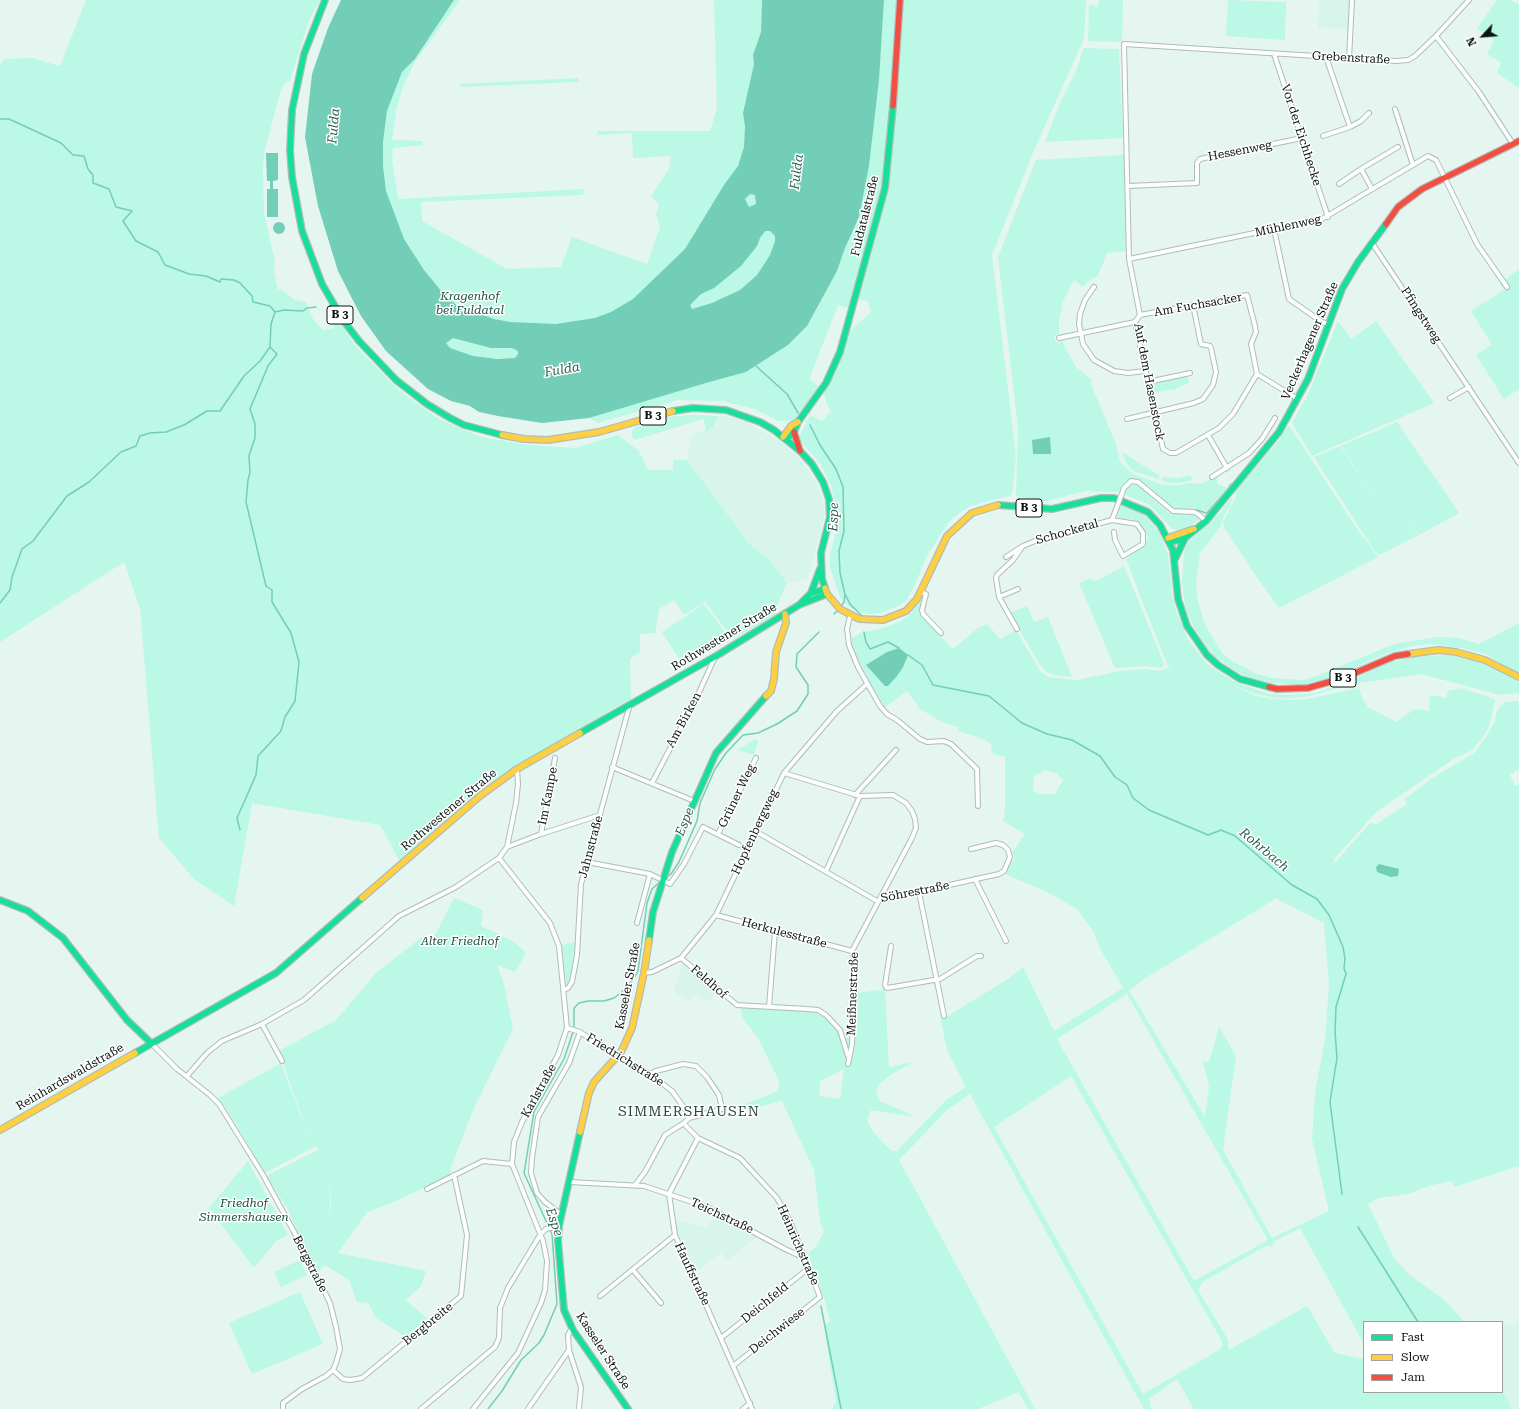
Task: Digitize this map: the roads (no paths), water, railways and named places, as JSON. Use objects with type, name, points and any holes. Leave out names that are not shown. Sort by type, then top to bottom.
[{"type":"main road","name":"B 3","points":[[325,0],[308,39],[294,96],[290,150],[295,203],[306,244],[329,296],[350,331],[386,371],[416,396],[450,418],[477,430],[536,440],[562,439],[600,432],[672,411],[701,408],[726,410],[744,415],[767,426],[800,451],[820,477],[829,499],[829,523],[821,553],[820,569],[827,594],[832,601],[840,609],[859,620],[872,621],[896,616],[906,611],[921,592],[947,536],[962,520],[985,508],[1009,505],[1052,509],[1093,499],[1114,498],[1148,512],[1160,525],[1169,539],[1175,559],[1178,599],[1181,612],[1193,637],[1207,655],[1218,665],[1240,679],[1277,689],[1308,688],[1343,678],[1395,656],[1439,650],[1478,658],[1519,678]]},
{"type":"main road","name":"Fuldatalstraße","points":[[794,432],[798,422],[820,394],[840,352],[885,188],[896,76],[900,0]]},
{"type":"main road","name":"Veckerhagener Straße","points":[[1175,559],[1185,538],[1194,529],[1206,521],[1279,432],[1308,379],[1342,289],[1391,216],[1406,200],[1418,191],[1519,141]]},
{"type":"main road","name":"Fuldatalstraße","points":[[783,437],[791,426],[798,422]]},
{"type":"main road","points":[[783,437],[790,436],[794,432],[800,451]]},
{"type":"main road","name":"Veckerhagener Straße","points":[[1169,539],[1194,529]]},
{"type":"main road","points":[[1169,539],[1175,541],[1185,538]]},
{"type":"main road","points":[[811,593],[820,569]]},
{"type":"main road","points":[[811,593],[822,590],[827,594]]},
{"type":"main road","name":"Rothwestener Straße","points":[[799,605],[811,593]]},
{"type":"main road","name":"Rothwestener Straße","points":[[151,1043],[276,973],[480,796],[517,769],[716,656],[799,605],[827,594]]},
{"type":"main road","name":"Kasseler Straße","points":[[628,1409],[572,1328],[564,1310],[558,1241],[559,1226],[589,1093],[594,1082],[618,1057],[628,1041],[632,1028],[644,974],[652,912],[672,852],[716,753],[771,691],[774,679],[776,652],[786,623],[785,614]]},
{"type":"main road","points":[[0,900],[28,912],[62,938],[86,966],[127,1020],[151,1043]]},
{"type":"main road","name":"Reinhardswaldstraße","points":[[0,1130],[151,1043]]},
{"type":"street","points":[[1349,59],[1352,0]]},
{"type":"street","name":"Grebenstraße","points":[[1124,44],[1349,59],[1408,60],[1416,56],[1469,0]]},
{"type":"street","points":[[1436,36],[1479,92],[1513,144]]},
{"type":"street","name":"Auf dem Hasenstock","points":[[1124,44],[1129,258],[1140,315],[1135,322],[1161,443],[1166,452],[1176,453],[1208,435],[1226,422],[1257,374]]},
{"type":"street","name":"Vor der Eichhecke","points":[[1274,54],[1328,217]]},
{"type":"street","points":[[1326,57],[1350,127]]},
{"type":"street","points":[[1395,109],[1412,165]]},
{"type":"street","points":[[1323,136],[1350,127],[1361,121],[1369,113]]},
{"type":"street","name":"Hessenweg","points":[[1128,186],[1197,183],[1197,163],[1200,159],[1302,138]]},
{"type":"street","points":[[1339,184],[1398,147]]},
{"type":"street","name":"Mühlenweg","points":[[1129,258],[1328,217],[1428,156],[1433,157],[1445,177]]},
{"type":"street","points":[[1361,169],[1372,189]]},
{"type":"street","points":[[1445,177],[1477,244],[1507,287]]},
{"type":"street","points":[[1274,229],[1289,299],[1322,322],[1329,324]]},
{"type":"street","name":"Pfingstweg","points":[[1372,243],[1519,463]]},
{"type":"street","points":[[1094,287],[1082,307],[1079,324],[1082,344],[1088,353],[1102,365],[1114,371],[1128,373],[1146,371]]},
{"type":"street","name":"Am Fuchsacker","points":[[1140,315],[1244,294],[1248,296],[1256,332],[1251,344],[1257,374]]},
{"type":"street","points":[[1127,419],[1194,403],[1202,399],[1213,385],[1216,372],[1211,348],[1208,345],[1201,344],[1193,305]]},
{"type":"street","points":[[1059,338],[1135,322]]},
{"type":"street","points":[[1148,382],[1190,373]]},
{"type":"street","points":[[1257,374],[1298,399]]},
{"type":"street","points":[[1450,398],[1469,387]]},
{"type":"street","points":[[1212,477],[1243,459],[1253,450],[1275,418]]},
{"type":"street","points":[[1208,435],[1227,468]]},
{"type":"street","name":"Schocketal","points":[[1112,520],[1124,488],[1131,481],[1138,482],[1173,512],[1194,512],[1206,521]]},
{"type":"street","name":"Schocketal","points":[[1006,557],[1023,546],[1112,520],[1137,524],[1144,533],[1143,544],[1123,556],[1115,540],[1114,532]]},
{"type":"street","name":"Schocketal","points":[[1017,629],[1000,597],[996,582],[997,575],[1013,560],[1023,546]]},
{"type":"street","points":[[1000,597],[1018,589]]},
{"type":"street","points":[[921,592],[926,594],[922,610],[923,614],[941,634]]},
{"type":"street","points":[[850,616],[847,628],[850,645],[880,706],[887,714],[898,720],[920,740],[927,742],[944,741],[951,744],[977,769],[978,806]]},
{"type":"street","name":"Am Birken","points":[[652,783],[697,697],[716,656]]},
{"type":"street","name":"Hopfenbergweg","points":[[644,974],[681,958],[716,915],[784,773],[837,712],[868,684]]},
{"type":"street","name":"Jahnstraße","points":[[564,990],[568,988],[572,982],[577,955],[581,884],[630,704]]},
{"type":"street","points":[[826,871],[857,795],[896,750]]},
{"type":"street","name":"Im Kampe","points":[[541,834],[555,758]]},
{"type":"street","name":"Grüner Weg","points":[[718,834],[756,758]]},
{"type":"street","points":[[612,767],[694,801]]},
{"type":"street","points":[[187,1076],[199,1061],[214,1047],[233,1036],[262,1024],[304,1000],[399,916],[456,887],[499,858],[507,847],[516,803],[518,784],[517,769]]},
{"type":"street","name":"Meißnerstraße","points":[[784,773],[857,795],[893,795],[906,803],[912,811],[915,819],[916,828],[912,838],[877,901],[852,951],[854,960],[852,1044],[846,1070]]},
{"type":"street","name":"Im Kampe","points":[[507,847],[541,834],[600,815]]},
{"type":"street","name":"Grüner Weg","points":[[662,882],[671,884],[684,864],[703,827],[739,845]]},
{"type":"street","name":"Söhrestraße","points":[[755,831],[877,901],[1004,871],[1010,858],[1008,850],[1003,845],[996,843],[971,849]]},
{"type":"street","name":"Karlstraße","points":[[473,1409],[518,1353],[541,1303],[545,1290],[546,1261],[540,1235],[512,1164],[514,1142],[522,1122],[558,1056],[567,1028],[559,946],[550,923],[499,858]]},
{"type":"street","points":[[587,862],[650,874],[662,882]]},
{"type":"street","points":[[637,923],[650,874]]},
{"type":"street","points":[[975,879],[1006,941]]},
{"type":"street","points":[[919,892],[944,1016]]},
{"type":"street","name":"Herkulesstraße","points":[[716,915],[852,951]]},
{"type":"street","points":[[774,930],[769,1007],[818,1010],[826,1015],[840,1030],[848,1055],[848,1064]]},
{"type":"street","points":[[891,946],[885,985],[887,988],[937,980],[977,956],[981,956]]},
{"type":"street","name":"Feldhof","points":[[681,958],[736,1005],[769,1007]]},
{"type":"street","points":[[262,1024],[282,1061]]},
{"type":"street","name":"Friedrichstraße","points":[[567,1028],[580,1032],[618,1057],[650,1074],[672,1091],[689,1118]]},
{"type":"street","points":[[562,1215],[537,1194],[531,1173],[532,1158],[538,1117],[569,1063],[580,1032]]},
{"type":"street","name":"Bergstraße","points":[[151,1043],[218,1104],[262,1174],[320,1281],[330,1303],[340,1349],[333,1370]]},
{"type":"street","points":[[636,1185],[645,1172],[665,1135],[689,1118],[722,1108],[719,1095],[707,1077],[696,1066],[683,1064],[671,1066],[650,1074]]},
{"type":"street","points":[[669,1194],[698,1138],[684,1123]]},
{"type":"street","name":"Heinrichstraße","points":[[698,1138],[740,1158],[777,1198],[790,1222],[804,1254],[820,1297]]},
{"type":"street","points":[[427,1189],[483,1161],[512,1164]]},
{"type":"street","name":"Bergbreite","points":[[333,1370],[343,1379],[350,1380],[362,1378],[461,1296],[467,1235],[454,1175]]},
{"type":"street","name":"Teichstraße","points":[[569,1182],[636,1185],[669,1194],[707,1206],[785,1249],[798,1255],[804,1254]]},
{"type":"street","name":"Hauffstraße","points":[[669,1194],[675,1235],[752,1409]]},
{"type":"street","points":[[420,1409],[495,1347],[499,1338],[500,1308],[508,1288],[540,1235],[546,1229],[559,1226]]},
{"type":"street","points":[[600,1296],[675,1235]]},
{"type":"street","name":"Deichfeld","points":[[721,1338],[809,1268]]},
{"type":"street","points":[[633,1270],[662,1303]]},
{"type":"street","name":"Deichwiese","points":[[734,1366],[820,1297]]},
{"type":"street","points":[[572,1328],[568,1335],[569,1350],[581,1387],[579,1409]]},
{"type":"street","points":[[528,1409],[569,1350]]},
{"type":"street","points":[[283,1409],[283,1403],[333,1370]]},
{"type":"street","points":[[743,1409],[750,1403]]},
{"type":"water","name":"Fulda","points":[[341,0],[454,0],[415,59],[402,72],[387,111],[383,142],[383,166],[386,191],[404,239],[424,270],[446,297],[458,306],[494,319],[510,322],[556,324],[595,318],[611,312],[633,299],[685,249],[724,185],[738,166],[744,147],[745,127],[743,113],[754,64],[753,55],[761,32],[762,0],[884,0],[879,80],[869,166],[859,217],[845,248],[837,271],[807,326],[788,345],[746,372],[589,418],[542,423],[498,416],[479,412],[470,406],[451,401],[428,389],[386,351],[361,316],[338,271],[318,206],[305,137],[312,74],[328,28]],"holes":[[[750,194],[755,195],[756,204],[749,207],[745,199]],[[765,231],[770,231],[775,236],[775,241],[770,255],[757,275],[740,290],[712,303],[692,309],[690,305],[701,294],[714,288],[741,266],[757,246]],[[453,338],[491,348],[512,348],[518,351],[518,354],[515,358],[497,359],[473,356],[450,348],[446,343]]]},
{"type":"water","points":[[266,153],[278,153],[278,180],[273,181],[273,189],[278,189],[278,217],[267,217],[267,189],[270,189],[270,181],[267,181]]},
{"type":"water","points":[[277,222],[281,222],[285,228],[281,234],[277,234],[273,230],[273,226]]},
{"type":"water","points":[[1050,437],[1051,454],[1033,454],[1032,440]]},
{"type":"water","points":[[899,648],[908,655],[897,676],[888,686],[885,686],[866,665],[887,652]]},
{"type":"water","points":[[1379,864],[1399,869],[1398,876],[1391,877],[1377,872],[1376,867]]},
{"type":"waterway","points":[[0,119],[9,119],[61,143],[73,155],[84,156],[88,169],[93,175],[93,183],[109,189],[116,207],[132,211],[123,221],[136,241],[158,252],[165,265],[189,274],[206,276],[220,282],[221,279],[234,280],[240,283],[252,296],[253,302],[270,306],[275,312],[284,310],[303,311],[307,308],[316,307]]},
{"type":"waterway","points":[[0,603],[10,590],[12,577],[22,549],[33,541],[67,496],[89,482],[121,452],[136,446],[140,436],[150,433],[166,432],[184,425],[207,411],[220,411],[244,376],[260,361],[270,347],[271,324],[275,312]]},
{"type":"waterway","points":[[240,830],[237,818],[256,775],[258,756],[281,731],[285,717],[295,701],[299,662],[291,633],[272,602],[272,590],[266,586],[246,502],[250,472],[249,456],[255,438],[255,424],[250,409],[268,366],[277,354],[270,347]]},
{"type":"waterway","name":"Espe","points":[[756,366],[787,394],[798,413]]},
{"type":"waterway","name":"Espe","points":[[810,425],[820,445],[836,469],[843,487],[844,531],[839,551],[840,573],[845,594],[844,602],[840,608]]},
{"type":"waterway","points":[[1207,513],[1228,489]]},
{"type":"waterway","points":[[1189,510],[1197,510],[1206,513]]},
{"type":"waterway","points":[[845,594],[850,604],[862,616]]},
{"type":"waterway","name":"Espe","points":[[834,614],[838,610]]},
{"type":"waterway","name":"Espe","points":[[666,878],[671,874],[679,862],[697,821],[700,803],[715,769],[726,753],[743,735],[758,733],[777,724],[797,711],[808,694],[808,685],[796,667],[797,654],[819,632]]},
{"type":"waterway","points":[[864,632],[866,642],[870,649],[888,642],[899,648]]},
{"type":"waterway","name":"Rohrbach","points":[[908,655],[922,665],[933,685],[989,696],[1022,723],[1047,734],[1072,740],[1100,756],[1115,777],[1127,785],[1133,798],[1149,810],[1208,835],[1221,830],[1235,836],[1292,885],[1317,899],[1329,915],[1343,947],[1345,959],[1344,968],[1346,974],[1336,1007],[1335,1031],[1337,1058],[1330,1102],[1342,1194]]},
{"type":"waterway","name":"Espe","points":[[574,1027],[574,1008],[579,1003],[588,1001],[604,1001],[614,998],[633,980],[638,971],[647,903],[652,889],[661,881]]},
{"type":"waterway","name":"Espe","points":[[488,1409],[502,1391],[521,1360],[539,1343],[557,1304],[552,1234],[524,1173],[534,1112],[564,1059],[573,1032]]},
{"type":"waterway","points":[[1358,1227],[1417,1321]]},
{"type":"waterway","points":[[821,1306],[841,1409]]},
{"type":"district","name":"SIMMERSHAUSEN","points":[[689,1112]]},
{"type":"park label","name":"Kragenhof bei Fuldatal","points":[[470,303]]},
{"type":"park label","name":"Alter Friedhof","points":[[460,941]]},
{"type":"park label","name":"Friedhof Simmershausen","points":[[244,1210]]}]
